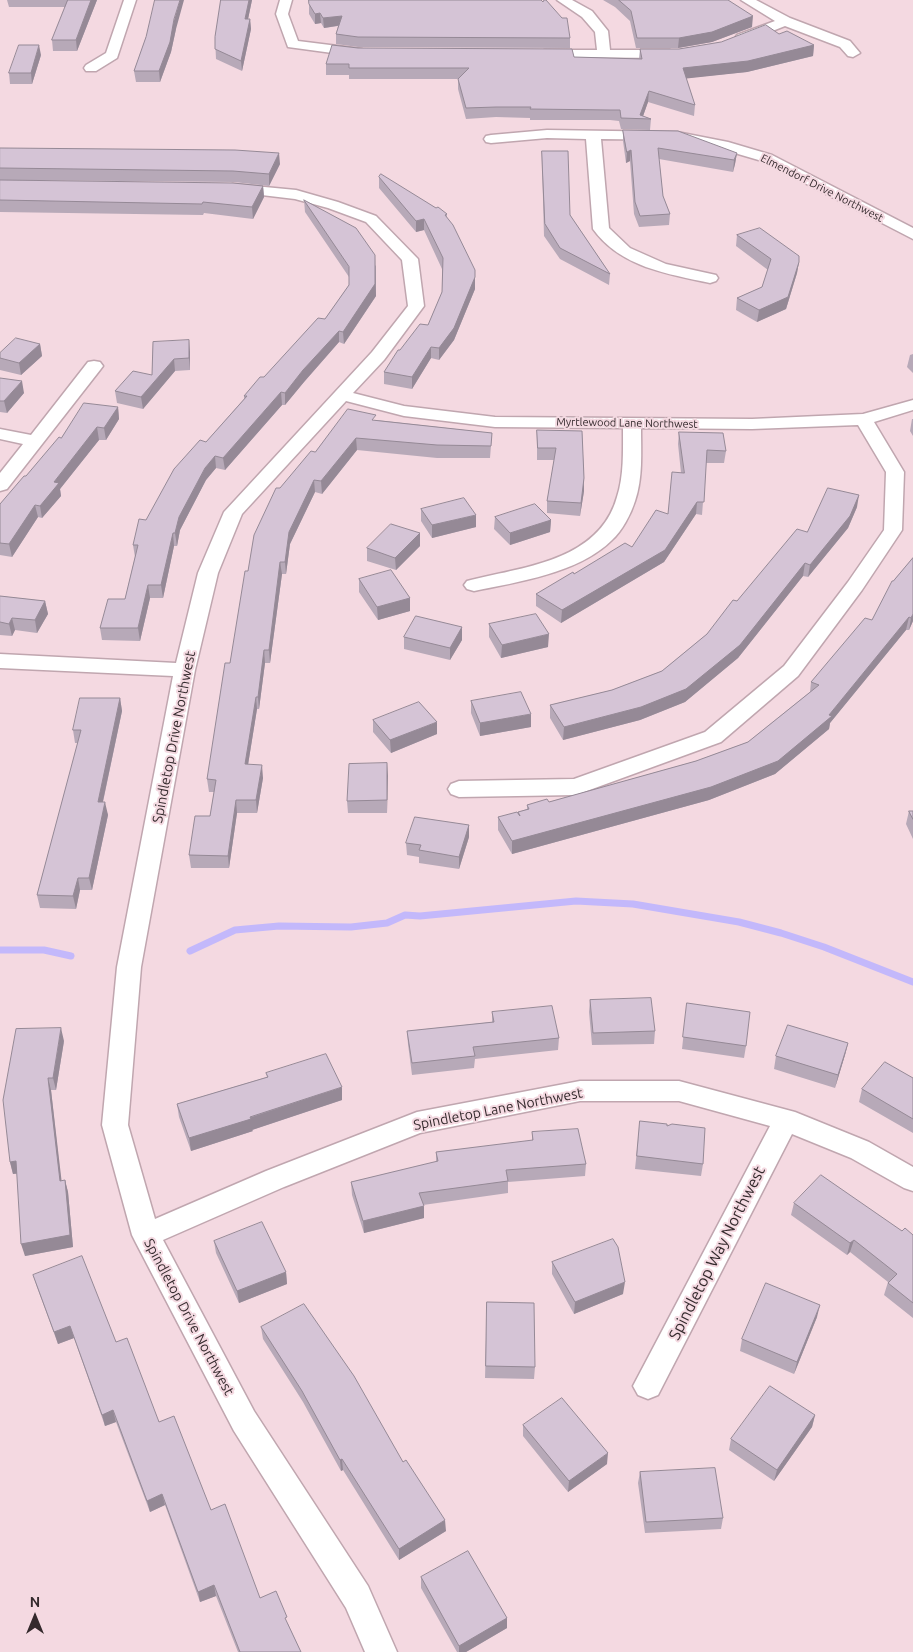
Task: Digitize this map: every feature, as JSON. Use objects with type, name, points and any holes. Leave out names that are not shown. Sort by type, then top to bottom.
[{"type":"street","points":[[91,68],[112,55],[130,0]]},
{"type":"street","points":[[286,0],[282,14],[293,44],[358,53],[378,53]]},
{"type":"street","points":[[563,0],[587,14],[601,31],[604,54]]},
{"type":"street","points":[[746,0],[785,21],[845,44],[853,53]]},
{"type":"street","points":[[732,42],[785,21]]},
{"type":"street","points":[[535,54],[687,53]]},
{"type":"street","name":"Elmendorf Drive Northwest","points":[[491,139],[547,134],[677,136],[723,145],[767,158],[913,234]]},
{"type":"street","points":[[594,135],[601,229],[624,251],[661,268],[710,278]]},
{"type":"street","name":"Spindletop Drive Northwest","points":[[214,188],[234,188],[296,195],[333,205],[371,219],[410,259],[416,306],[378,356],[233,512],[208,573],[185,670],[129,967],[115,1125],[146,1235],[244,1421],[357,1597],[381,1652]]},
{"type":"street","points":[[0,486],[94,366]]},
{"type":"street","name":"Myrtlewood Lane Northwest","points":[[342,395],[404,411],[495,422],[752,424],[864,419],[913,404]]},
{"type":"street","points":[[459,788],[576,788],[713,737],[792,671],[855,586],[893,530],[895,472],[864,419]]},
{"type":"street","points":[[474,585],[517,576],[567,560],[607,536],[626,500],[632,451],[632,424]]},
{"type":"street","points":[[0,434],[36,441]]},
{"type":"street","points":[[0,661],[185,670]]},
{"type":"street","name":"Spindletop Lane Northwest","points":[[146,1235],[275,1179],[417,1123],[580,1091],[679,1091],[786,1120],[860,1150],[913,1180]]},
{"type":"street","name":"Spindletop Way Northwest","points":[[648,1386],[786,1120]]},
{"type":"building","points":[[68,0],[91,0],[76,40],[52,40]]},
{"type":"building","points":[[155,0],[180,0],[170,42],[159,71],[134,71],[146,37]]},
{"type":"building","points":[[221,0],[249,0],[245,19],[250,19],[241,61],[215,49]]},
{"type":"building","points":[[309,0],[541,0],[543,2],[546,0],[562,18],[567,18],[570,38],[358,37],[336,34],[342,16],[323,18],[320,13],[315,14],[309,4]]},
{"type":"building","points":[[619,0],[728,0],[753,16],[712,32],[679,38],[637,38],[631,11]]},
{"type":"building","points":[[766,25],[779,34],[787,31],[814,45],[748,61],[683,68],[695,105],[649,91],[640,115],[651,119],[621,118],[620,110],[530,109],[531,107],[466,108],[458,79],[469,68],[349,68],[349,64],[326,64],[332,45],[358,48],[572,49],[574,57],[642,59],[640,49],[679,49],[721,42]]},
{"type":"building","points":[[19,45],[39,45],[31,73],[9,73]]},
{"type":"building","points":[[623,130],[678,131],[737,153],[734,160],[658,148],[663,196],[670,214],[640,216],[635,202],[631,150],[627,152]]},
{"type":"building","points":[[0,148],[235,150],[279,153],[269,174],[233,171],[0,168]]},
{"type":"building","points":[[542,151],[568,151],[570,215],[610,274],[560,248],[545,224]]},
{"type":"building","points":[[381,174],[447,214],[445,215],[453,225],[475,270],[475,277],[454,328],[439,348],[431,347],[412,377],[384,372],[398,350],[400,350],[420,324],[428,325],[442,292],[443,258],[424,219],[416,221],[379,177]]},
{"type":"building","points":[[0,180],[233,183],[263,186],[252,207],[203,202],[202,204],[0,200]]},
{"type":"building","points":[[304,200],[356,228],[375,255],[375,284],[343,332],[339,331],[303,370],[285,393],[281,392],[223,458],[215,456],[205,468],[179,517],[175,533],[173,533],[161,585],[148,585],[138,628],[100,628],[108,599],[125,599],[138,545],[133,545],[139,519],[146,520],[174,469],[200,440],[206,442],[247,396],[244,396],[260,377],[264,377],[318,318],[325,319],[349,285],[349,267]]},
{"type":"building","points":[[760,228],[799,256],[799,262],[788,297],[759,310],[737,298],[762,287],[771,259],[737,235]]},
{"type":"building","points":[[16,338],[40,344],[19,363],[0,358],[0,353]]},
{"type":"building","points":[[189,340],[189,358],[174,359],[141,397],[115,391],[133,371],[152,375],[153,342]]},
{"type":"building","points":[[0,378],[22,381],[4,401],[0,401]]},
{"type":"building","points":[[84,403],[118,407],[104,428],[97,427],[54,482],[59,483],[40,506],[35,505],[9,544],[0,543],[0,504],[59,437],[61,438]]},
{"type":"building","points":[[348,409],[376,415],[372,420],[492,433],[491,446],[437,445],[356,438],[321,481],[314,480],[289,532],[285,562],[280,562],[269,650],[264,650],[258,697],[256,697],[245,764],[262,765],[256,800],[236,800],[228,856],[189,855],[195,816],[210,816],[216,780],[207,779],[225,663],[230,663],[245,571],[248,571],[254,535],[276,488],[280,488],[311,451],[315,452]]},
{"type":"building","points":[[537,430],[582,431],[584,478],[581,503],[547,501],[556,448],[538,448]]},
{"type":"building","points":[[679,432],[723,433],[726,451],[707,450],[704,502],[697,502],[665,550],[562,610],[536,594],[573,572],[574,574],[625,543],[632,547],[656,510],[668,514],[672,472],[684,473]]},
{"type":"building","points":[[828,488],[859,495],[850,516],[810,565],[805,563],[740,645],[686,689],[641,707],[564,727],[550,705],[612,690],[662,671],[707,634],[733,600],[737,601],[797,529],[807,532]]},
{"type":"building","points":[[464,498],[476,515],[432,525],[421,509]]},
{"type":"building","points":[[535,504],[551,520],[510,533],[495,517]]},
{"type":"building","points":[[391,524],[420,533],[395,558],[367,548]]},
{"type":"building","points":[[913,558],[913,614],[911,618],[909,617],[829,715],[832,716],[778,761],[711,787],[512,841],[498,817],[517,812],[520,816],[518,812],[529,809],[527,805],[547,799],[549,802],[696,761],[748,742],[819,685],[811,682],[865,618],[872,620],[892,581]]},
{"type":"building","points":[[391,570],[410,598],[377,607],[359,579]]},
{"type":"building","points":[[0,596],[45,601],[35,620],[12,618],[9,624],[0,622]]},
{"type":"building","points":[[536,614],[549,634],[502,645],[489,624]]},
{"type":"building","points":[[416,616],[462,627],[450,648],[404,637]]},
{"type":"building","points":[[521,692],[531,714],[480,723],[471,701]]},
{"type":"building","points":[[80,698],[120,698],[98,802],[105,802],[89,878],[78,878],[73,896],[37,895],[81,730],[73,730]]},
{"type":"building","points":[[419,702],[437,722],[390,740],[373,720]]},
{"type":"building","points":[[387,763],[387,800],[347,801],[349,764]]},
{"type":"building","points":[[909,811],[913,811],[913,819]]},
{"type":"building","points":[[415,817],[469,825],[459,857],[419,850],[421,845],[406,843]]},
{"type":"building","points":[[651,998],[655,1031],[593,1033],[590,1000]]},
{"type":"building","points":[[687,1003],[750,1012],[746,1046],[683,1037]]},
{"type":"building","points":[[552,1006],[559,1038],[473,1047],[475,1056],[412,1063],[407,1031],[494,1022],[492,1012]]},
{"type":"building","points":[[788,1025],[848,1043],[838,1075],[776,1056]]},
{"type":"building","points":[[61,1028],[53,1078],[48,1078],[60,1181],[65,1180],[70,1235],[21,1244],[16,1161],[10,1162],[3,1100],[16,1029]]},
{"type":"building","points":[[326,1054],[342,1087],[250,1117],[251,1119],[189,1138],[177,1104],[268,1077],[266,1073]]},
{"type":"building","points":[[885,1062],[913,1078],[913,1119],[862,1089]]},
{"type":"building","points":[[640,1121],[667,1124],[667,1126],[672,1124],[705,1128],[703,1164],[637,1156]]},
{"type":"building","points":[[578,1129],[586,1164],[506,1170],[508,1181],[419,1193],[424,1206],[363,1221],[351,1182],[438,1161],[436,1152],[533,1140],[532,1132]]},
{"type":"building","points":[[821,1175],[902,1231],[905,1228],[913,1235],[913,1303],[888,1283],[897,1274],[854,1240],[850,1243],[794,1203]]},
{"type":"building","points":[[262,1222],[286,1272],[237,1291],[214,1241]]},
{"type":"building","points":[[613,1239],[618,1247],[625,1282],[575,1302],[552,1262]]},
{"type":"building","points":[[82,1256],[116,1342],[127,1338],[159,1422],[174,1416],[211,1510],[225,1504],[260,1598],[276,1591],[287,1617],[285,1618],[301,1652],[240,1652],[214,1585],[198,1592],[162,1494],[147,1501],[113,1410],[102,1415],[70,1326],[54,1332],[33,1275]]},
{"type":"building","points":[[766,1283],[820,1305],[797,1362],[742,1339]]},
{"type":"building","points":[[487,1302],[534,1303],[535,1367],[486,1366]]},
{"type":"building","points":[[304,1304],[354,1376],[403,1462],[406,1460],[445,1520],[399,1549],[342,1459],[340,1460],[302,1391],[261,1327]]},
{"type":"building","points":[[770,1386],[815,1415],[777,1470],[731,1439]]},
{"type":"building","points":[[562,1398],[608,1453],[569,1481],[523,1425]]},
{"type":"building","points":[[715,1468],[723,1518],[646,1522],[640,1472]]},
{"type":"building","points":[[468,1551],[507,1618],[459,1646],[421,1577]]},
{"type":"waterway","points":[[190,951],[235,930],[279,926],[351,927],[387,923],[405,915],[420,916],[576,901],[633,904],[739,922],[824,947],[913,982]]},
{"type":"waterway","points":[[0,950],[44,950],[71,956]]}]
